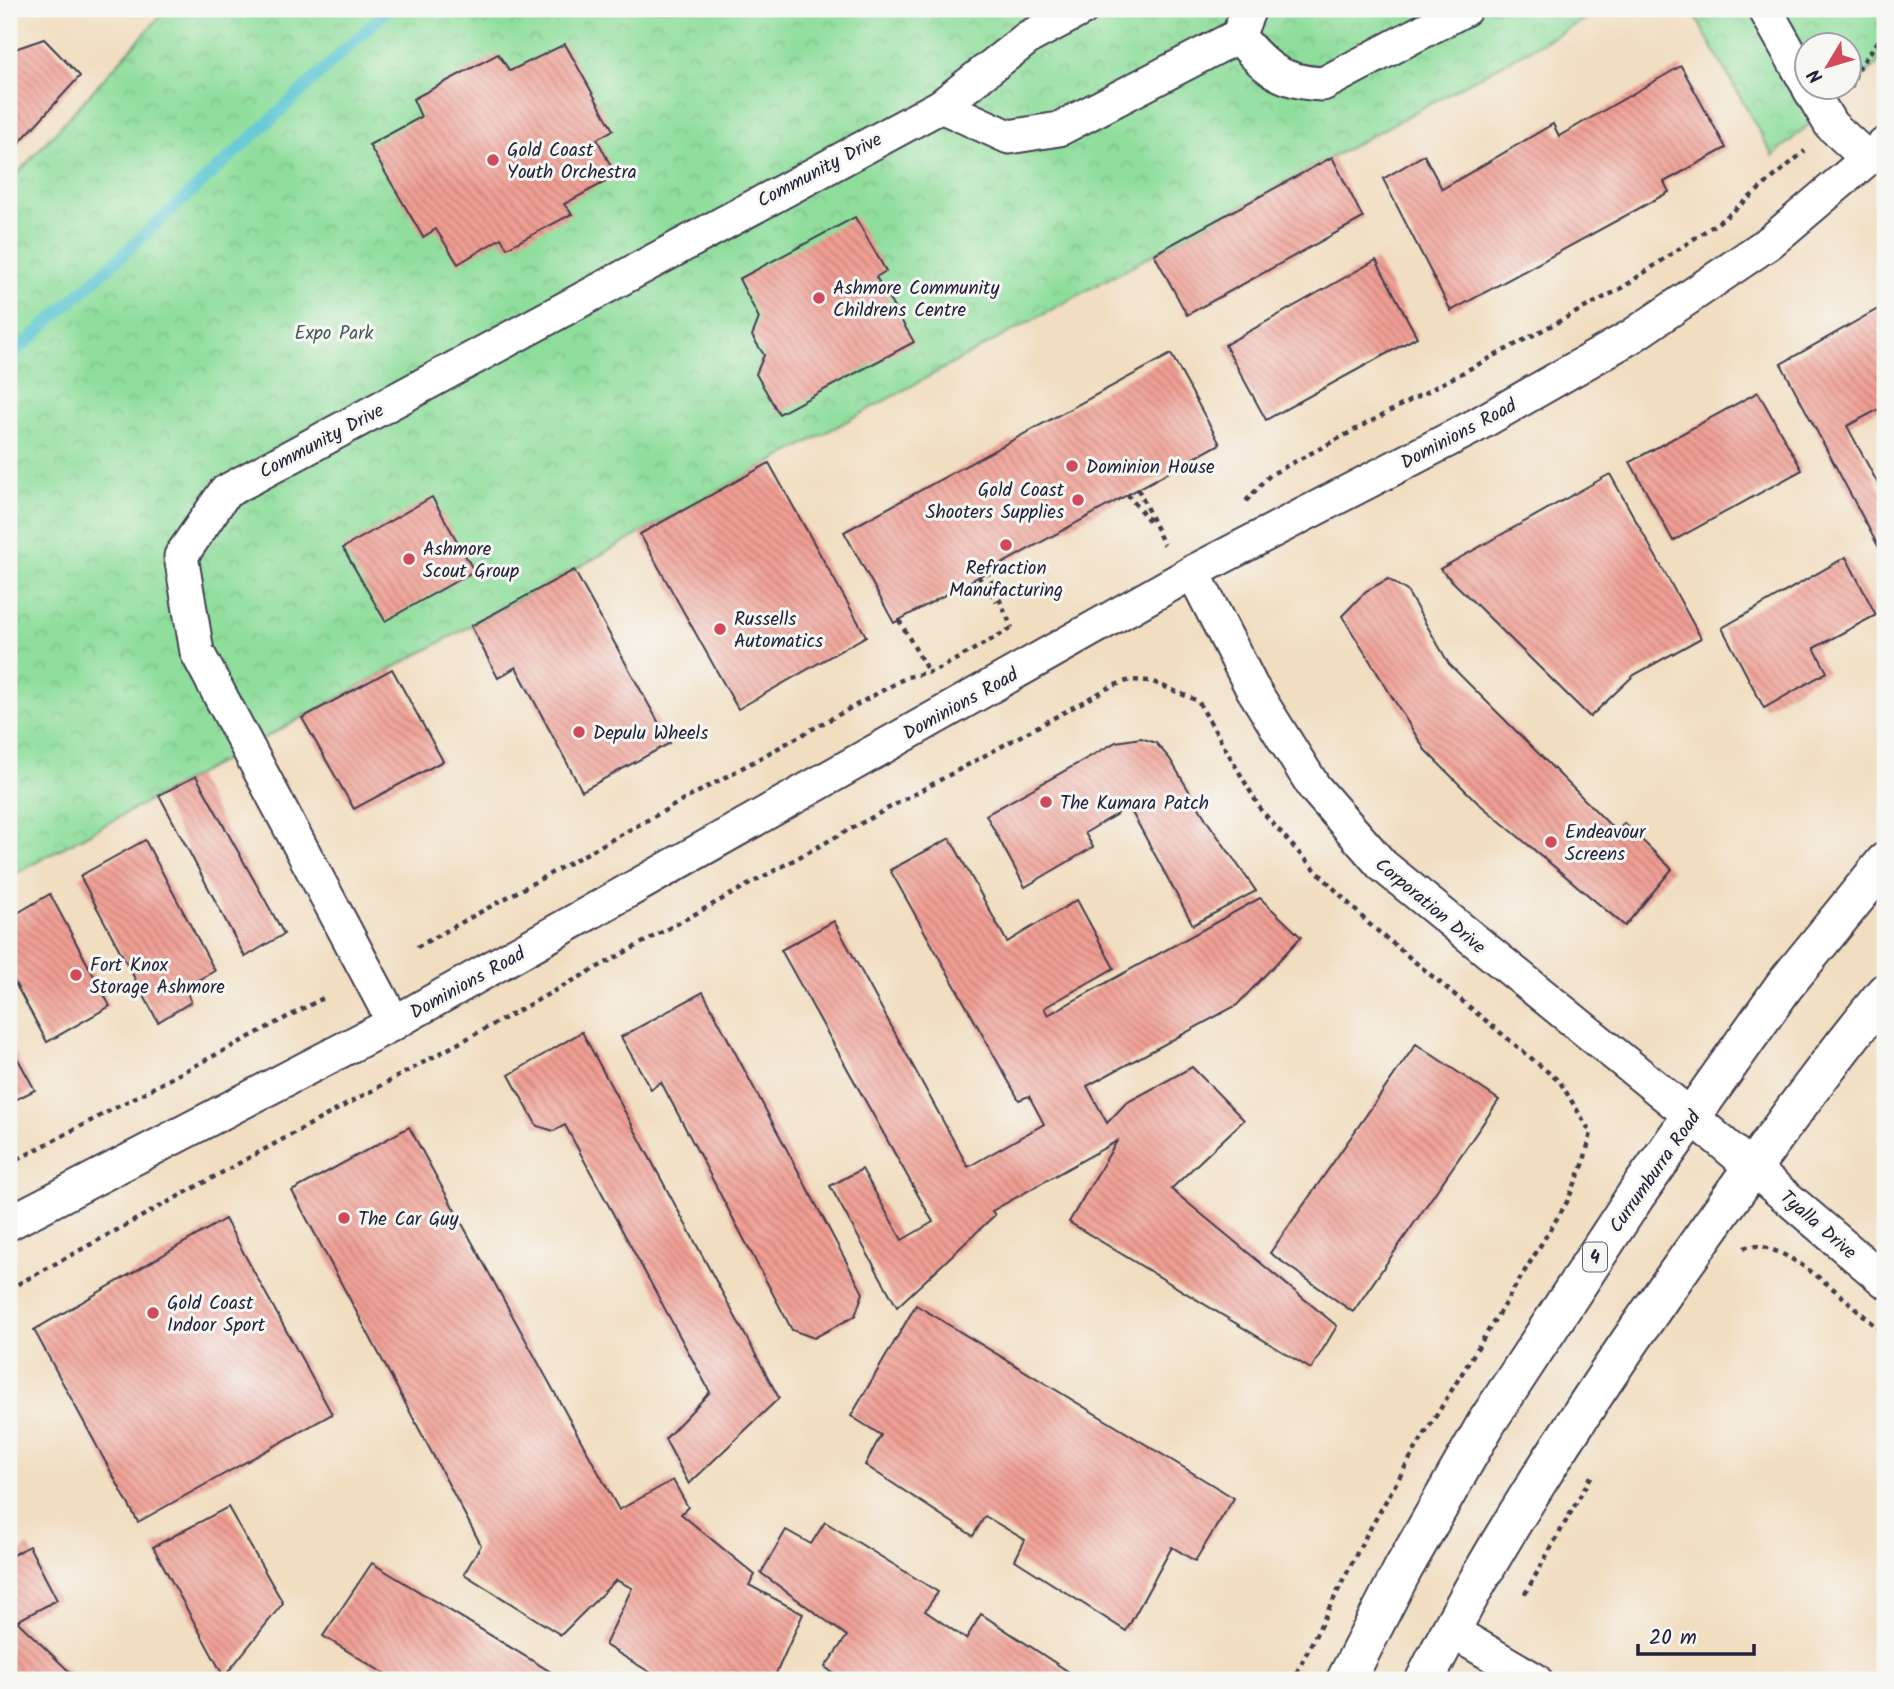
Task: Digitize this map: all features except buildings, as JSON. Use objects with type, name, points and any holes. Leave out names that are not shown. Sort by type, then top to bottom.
[{"type":"main road","name":"Currumburra Road","points":[[1346,1680],[1403,1569],[1487,1422],[1691,1115],[1784,986],[1885,862]]},
{"type":"main road","points":[[1424,1680],[1450,1630],[1588,1403],[1810,1085],[1885,993]]},
{"type":"street","name":"Community Drive","points":[[394,1023],[197,652],[181,556],[225,492],[941,106],[1029,37],[1082,9]]},
{"type":"street","points":[[941,106],[1009,136],[1059,129],[1243,22],[1267,69],[1297,83],[1323,84],[1465,9]]},
{"type":"street","points":[[1765,9],[1792,56]]},
{"type":"street","points":[[1818,102],[1831,125],[1877,152]]},
{"type":"street","name":"Dominions Road","points":[[9,1223],[394,1023],[1193,572],[1475,426],[1632,336],[1770,242],[1877,152]]},
{"type":"street","name":"Corporation Drive","points":[[1193,572],[1251,686],[1314,787],[1382,865],[1752,1167]]},
{"type":"street","name":"Tyalla Drive","points":[[1752,1167],[1885,1281]]},
{"type":"street","points":[[1450,1630],[1535,1680]]},
{"type":"path","points":[[1237,506],[1249,499],[1270,475],[1620,289],[1726,217],[1793,163],[1831,125],[1844,108],[1857,70],[1885,32]]},
{"type":"path","points":[[1138,489],[1164,545]]},
{"type":"path","points":[[1127,494],[1153,526]]},
{"type":"path","points":[[1152,552],[1176,539]]},
{"type":"path","points":[[987,571],[1012,628]]},
{"type":"path","points":[[978,576],[1002,608]]},
{"type":"path","points":[[899,620],[929,673]]},
{"type":"path","points":[[417,947],[908,677],[929,673],[1024,622]]},
{"type":"path","points":[[9,1289],[1112,685],[1130,680],[1151,681],[1198,701],[1261,810],[1300,854],[1368,923],[1560,1082],[1591,1133],[1567,1202],[1412,1455],[1362,1543],[1293,1680]]},
{"type":"path","points":[[9,1164],[327,996]]},
{"type":"path","points":[[1737,1258],[1745,1246],[1765,1247],[1792,1258],[1885,1334]]},
{"type":"path","points":[[1525,1594],[1598,1464]]},
{"type":"green space","name":"Expo Park","points":[[167,9],[1604,9],[9,877],[9,183]]},
{"type":"green space","points":[[1691,9],[1885,9],[1885,51],[1876,65],[1862,77],[1862,32],[1792,32],[1792,102],[1834,102],[1773,156]]},
{"type":"waterway","points":[[9,358],[275,116],[388,9]]},
{"type":"place","name":"Gold Coast Youth Orchestra","points":[[493,160]]},
{"type":"place","name":"Ashmore Community Childrens Centre","points":[[819,298]]},
{"type":"place","name":"Dominion House","points":[[1072,466]]},
{"type":"place","name":"Gold Coast Shooters Supplies","points":[[1078,500]]},
{"type":"place","name":"Refraction Manufacturing","points":[[1006,545]]},
{"type":"place","name":"Ashmore Scout Group","points":[[409,559]]},
{"type":"place","name":"Russells Automatics","points":[[720,629]]},
{"type":"place","name":"Depulu Wheels","points":[[579,732]]},
{"type":"place","name":"The Kumara Patch","points":[[1046,802]]},
{"type":"place","name":"Endeavour Screens","points":[[1551,842]]},
{"type":"place","name":"Fort Knox Storage Ashmore","points":[[76,975]]},
{"type":"place","name":"The Car Guy","points":[[344,1218]]},
{"type":"place","name":"Gold Coast Indoor Sport","points":[[153,1313]]}]
